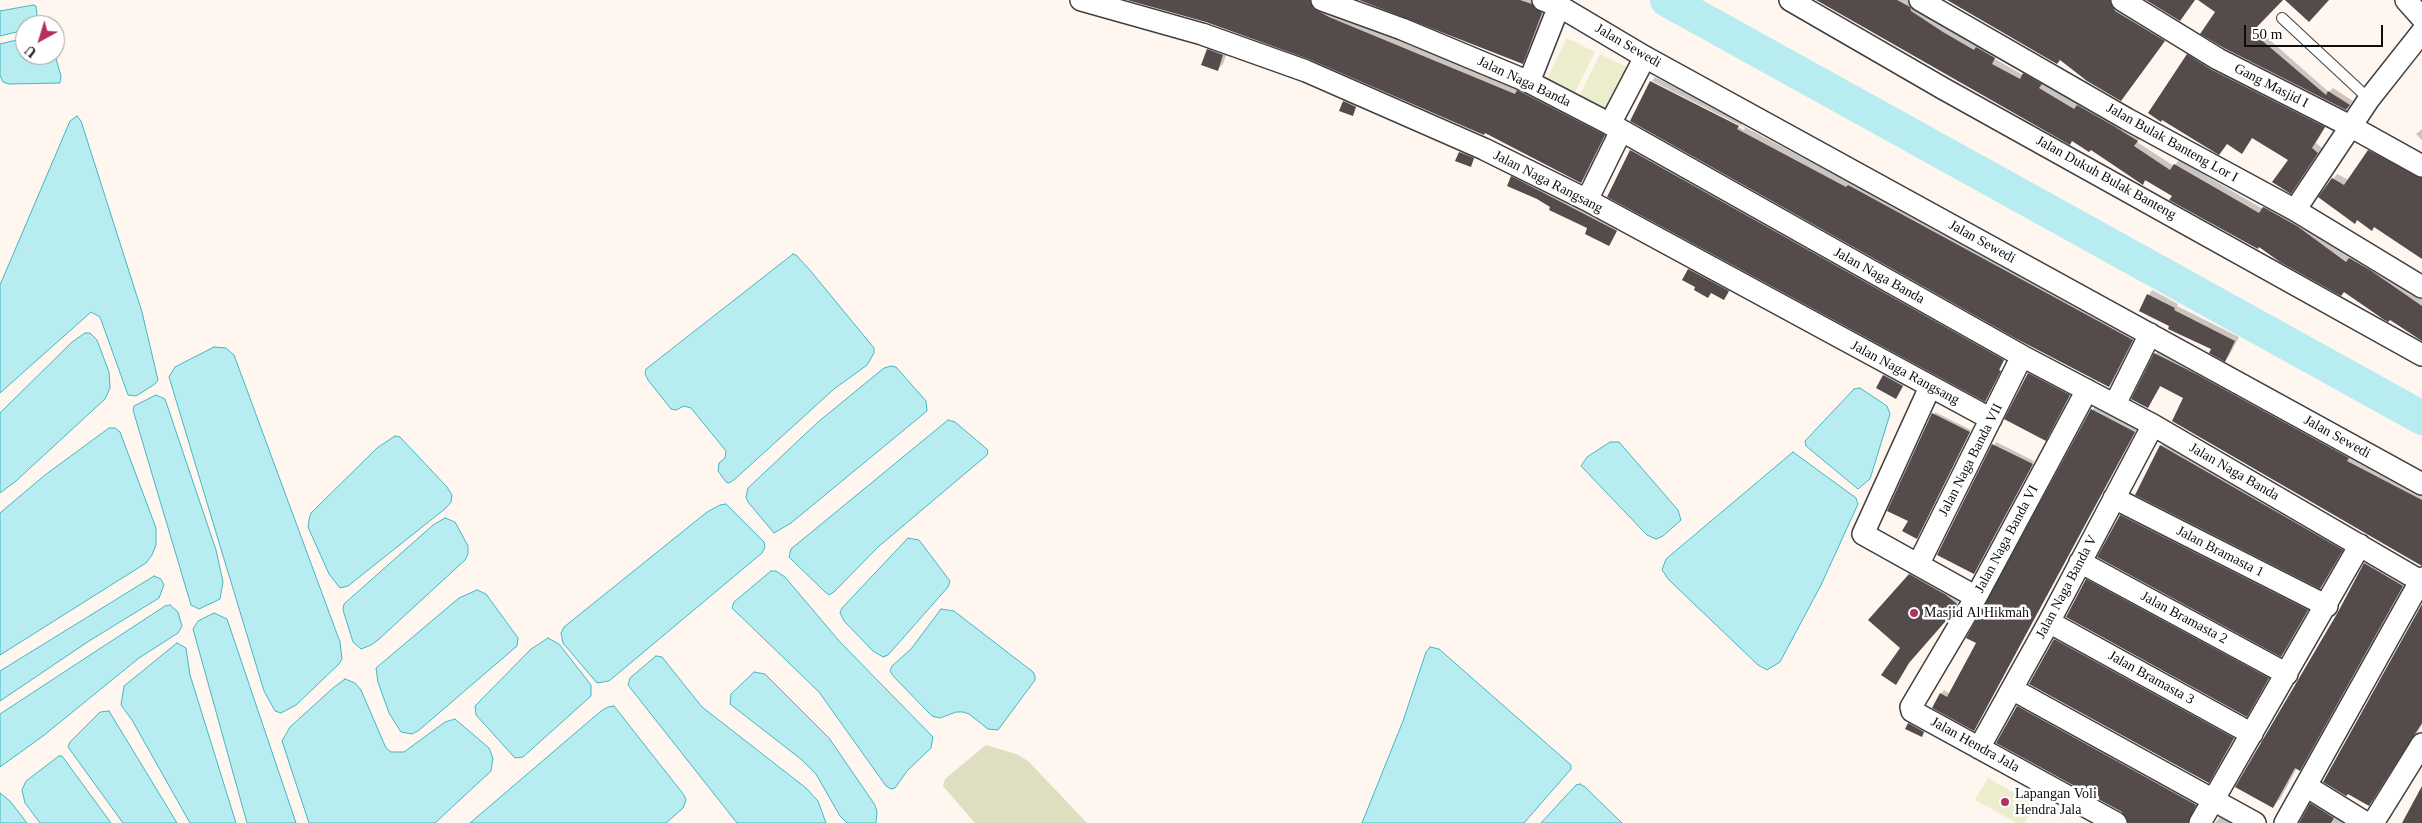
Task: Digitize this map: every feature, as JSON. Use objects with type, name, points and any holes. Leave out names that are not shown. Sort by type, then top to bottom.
[{"type":"street","name":"Jalan Naga Rangsang","points":[[1081,0],[1202,34],[1306,71],[1484,149],[1587,200],[1991,419]]},
{"type":"street","name":"Jalan Naga Banda","points":[[1322,0],[1402,29],[1529,82],[1615,127],[2022,356],[2153,425],[2421,581]]},
{"type":"street","name":"Jalan Dukuh Bulak Banteng","points":[[1790,0],[1944,89],[2422,355]]},
{"type":"street","name":"Jalan Bulak Banteng Lor I","points":[[1920,0],[2127,119],[2295,210],[2422,287]]},
{"type":"street","points":[[2406,0],[2422,18]]},
{"type":"street","points":[[1529,82],[1551,3]]},
{"type":"street","name":"Jalan Sewedi","points":[[1551,3],[1645,57],[2422,484]]},
{"type":"street","name":"Gang Masjid I","points":[[2132,3],[2218,59],[2350,126],[2422,166]]},
{"type":"street","points":[[2295,210],[2369,99],[2422,32]]},
{"type":"street","points":[[1587,200],[1645,57]]},
{"type":"street","points":[[2115,404],[2150,334]]},
{"type":"street","name":"Jalan Naga Banda VII","points":[[1919,563],[2022,356]]},
{"type":"street","points":[[1930,387],[1863,534],[1919,563],[1976,596]]},
{"type":"street","name":"Jalan Naga Banda VI","points":[[1912,712],[1911,707],[1917,694],[1976,596],[2087,390]]},
{"type":"street","name":"Jalan Naga Banda V","points":[[1979,748],[2049,622],[2153,425]]},
{"type":"street","name":"Jalan Bramasta 1","points":[[2114,498],[2327,606]]},
{"type":"street","points":[[2200,823],[2327,606],[2360,545]]},
{"type":"street","name":"Jalan Bramasta 2","points":[[2080,562],[2287,674]]},
{"type":"street","points":[[2285,823],[2421,581]]},
{"type":"street","name":"Jalan Bramasta 3","points":[[2049,622],[2252,734]]},
{"type":"street","points":[[2012,688],[2255,823]]},
{"type":"street","name":"Jalan Hendra Jala","points":[[1912,712],[2116,823]]},
{"type":"street","points":[[2374,823],[2422,744]]},
{"type":"street","points":[[2306,786],[2366,823]]},
{"type":"lane","points":[[2282,18],[2369,99]]},
{"type":"green space","points":[[1567,38],[1595,52],[1572,98],[1544,85]]},
{"type":"green space","points":[[1600,54],[1628,68],[1605,114],[1577,101]]},
{"type":"green space","points":[[986,745],[1016,754],[1028,761],[1087,823],[975,823],[943,786],[945,779]]},
{"type":"green space","name":"Lapangan Voli Hendra Jala","points":[[1988,778],[2035,805],[2024,823],[2017,823],[1975,800]]},
{"type":"water","points":[[33,5],[36,6],[37,15],[15,15],[15,32],[0,36],[0,11]]},
{"type":"water","points":[[15,40],[15,65],[58,65],[61,76],[60,83],[9,84],[3,82],[0,75],[0,44]]},
{"type":"water","points":[[77,116],[81,121],[142,312],[158,380],[136,396],[128,395],[100,317],[91,312],[0,393],[0,285],[70,121]]},
{"type":"water","points":[[793,254],[809,269],[874,348],[874,353],[867,365],[834,389],[729,483],[726,482],[718,471],[719,463],[725,458],[726,451],[691,408],[684,406],[676,410],[671,409],[648,380],[645,374],[646,369]]},
{"type":"water","points":[[85,333],[90,333],[97,340],[109,372],[110,388],[105,399],[16,481],[0,493],[0,413],[72,342]]},
{"type":"water","points":[[214,347],[226,348],[234,355],[340,642],[342,659],[339,664],[296,705],[281,713],[275,711],[264,691],[169,377],[175,367]]},
{"type":"water","points":[[896,367],[926,401],[927,411],[791,523],[774,533],[748,502],[746,497],[748,488],[818,422],[884,368]]},
{"type":"water","points":[[1860,388],[1887,406],[1890,414],[1870,479],[1858,489],[1806,446],[1805,441],[1854,389]]},
{"type":"water","points":[[156,395],[165,399],[216,550],[223,582],[220,599],[199,609],[191,605],[133,410],[134,406]]},
{"type":"water","points":[[948,420],[955,422],[988,450],[987,455],[878,547],[829,595],[789,557],[791,549]]},
{"type":"water","points":[[109,428],[115,428],[120,432],[156,528],[156,545],[152,555],[146,563],[0,655],[0,513],[45,475]]},
{"type":"water","points":[[395,436],[400,437],[447,487],[452,495],[451,502],[348,586],[340,588],[329,574],[308,527],[311,513],[377,448]]},
{"type":"water","points":[[1610,442],[1619,442],[1678,510],[1681,520],[1663,536],[1656,539],[1647,535],[1581,466],[1587,457]]},
{"type":"water","points":[[1793,452],[1856,498],[1858,504],[1821,585],[1780,662],[1767,670],[1758,665],[1669,580],[1662,570],[1666,559]]},
{"type":"water","points":[[726,504],[764,542],[765,547],[762,553],[609,681],[597,683],[563,643],[561,633],[564,627],[707,512]]},
{"type":"water","points":[[445,518],[455,522],[468,546],[468,554],[465,560],[378,640],[361,649],[353,642],[343,610],[344,604],[433,525]]},
{"type":"water","points":[[908,538],[919,540],[950,581],[948,587],[888,655],[883,657],[873,651],[844,621],[840,613],[842,608]]},
{"type":"water","points":[[771,571],[776,571],[785,577],[840,642],[933,737],[931,748],[907,771],[895,788],[891,789],[886,786],[819,692],[732,608],[734,602]]},
{"type":"water","points":[[154,576],[161,579],[164,585],[159,598],[89,641],[0,701],[0,671]]},
{"type":"water","points":[[477,590],[486,594],[518,638],[517,646],[418,731],[412,734],[401,732],[389,713],[378,682],[376,668],[459,598]]},
{"type":"water","points":[[170,605],[178,612],[182,626],[178,633],[139,658],[43,736],[0,767],[0,714],[165,606]]},
{"type":"water","points":[[941,609],[954,611],[1033,672],[1035,676],[1035,680],[998,730],[988,729],[969,714],[963,712],[956,712],[940,718],[932,716],[890,671],[892,666],[911,649]]},
{"type":"water","points":[[214,613],[227,619],[296,823],[247,823],[193,629],[198,621]]},
{"type":"water","points":[[548,638],[559,644],[591,685],[591,696],[523,757],[515,758],[476,715],[475,706],[531,649]]},
{"type":"water","points":[[177,643],[186,648],[190,675],[236,823],[190,823],[132,720],[121,705],[124,686]]},
{"type":"water","points":[[1430,647],[1439,649],[1571,765],[1571,769],[1524,823],[1362,823],[1403,721],[1426,652]]},
{"type":"water","points":[[656,656],[662,657],[702,707],[806,788],[818,801],[826,823],[737,823],[628,685],[630,678]]},
{"type":"water","points":[[754,672],[765,674],[829,738],[875,805],[877,812],[876,823],[847,823],[840,816],[816,774],[802,760],[730,704],[731,694]]},
{"type":"water","points":[[345,679],[355,683],[361,690],[386,748],[391,752],[404,752],[445,722],[455,719],[489,748],[493,758],[491,771],[435,823],[309,823],[282,741],[290,727]]},
{"type":"water","points":[[614,706],[684,795],[686,800],[683,808],[666,823],[470,823],[601,711]]},
{"type":"water","points":[[109,711],[177,823],[123,823],[68,747],[70,742],[100,712]]},
{"type":"water","points":[[59,756],[62,756],[111,823],[40,823],[25,803],[22,790],[26,781]]},
{"type":"water","points":[[1580,784],[1622,823],[1541,823],[1576,785]]},
{"type":"water","points":[[0,793],[10,801],[27,823],[0,823]]},
{"type":"building","points":[[1127,0],[1310,0],[1313,8],[1329,17],[1515,94],[1517,90],[1605,135],[1581,183],[1485,133],[1484,135],[1311,60],[1206,22]]},
{"type":"building","points":[[1359,0],[1520,0],[1532,4],[1542,13],[1523,64]]},
{"type":"building","points":[[1816,0],[1897,0],[1910,7],[1911,11],[1943,32],[1974,50],[1976,47],[1995,58],[1992,64],[2020,79],[2023,73],[2042,84],[2039,88],[2074,109],[2077,105],[2138,141],[2134,146],[2170,170],[2174,164],[2259,213],[2263,207],[2297,226],[2346,262],[2349,258],[2370,270],[2422,306],[2422,341],[2390,320],[2388,322],[2383,319],[2344,292],[2341,296],[2280,262],[2259,247],[2258,249],[2169,200],[2172,196],[2145,180],[2143,185],[2091,150],[2089,152],[2072,141],[2070,145]]},
{"type":"building","points":[[1947,0],[2110,0],[2115,11],[2165,41],[2121,101],[2087,81],[2060,60],[2057,64]]},
{"type":"building","points":[[2146,0],[2195,0],[2180,21]]},
{"type":"building","points":[[2198,0],[2283,0],[2252,32],[2326,95],[2328,91],[2350,105],[2346,110],[2200,34],[2215,12]]},
{"type":"building","points":[[2285,0],[2329,0],[2309,22]]},
{"type":"building","points":[[1207,49],[1223,55],[1218,71],[1201,65]]},
{"type":"building","points":[[2187,54],[2212,70],[2325,127],[2312,148],[2318,153],[2291,194],[2272,182],[2288,160],[2252,138],[2242,154],[2227,144],[2219,155],[2148,113]]},
{"type":"building","points":[[1650,81],[1739,126],[1737,129],[1846,187],[1848,185],[2133,340],[2109,387],[2015,338],[1630,121]]},
{"type":"building","points":[[1343,101],[1356,107],[1353,116],[1339,111]]},
{"type":"building","points":[[1630,150],[2004,360],[1999,370],[2001,371],[1985,402],[1607,197]]},
{"type":"building","points":[[2368,150],[2422,178],[2422,259],[2374,227],[2372,231],[2357,220],[2355,224],[2318,197],[2332,178],[2344,185]]},
{"type":"building","points":[[1459,152],[1474,158],[1471,167],[1455,161]]},
{"type":"building","points":[[1511,176],[1617,231],[1609,246],[1585,234],[1587,228],[1549,210],[1550,207],[1537,199],[1507,186]]},
{"type":"building","points":[[1688,269],[1729,291],[1724,300],[1711,293],[1708,298],[1694,290],[1695,287],[1682,280]]},
{"type":"building","points":[[2147,294],[2235,341],[2225,362],[2209,353],[2211,349],[2168,329],[2169,326],[2139,311]]},
{"type":"building","points":[[2154,353],[2349,458],[2347,461],[2422,500],[2422,566],[2172,421],[2183,398],[2160,386],[2148,408],[2131,399]]},
{"type":"building","points":[[2028,373],[2070,395],[2046,441],[2004,419]]},
{"type":"building","points":[[1883,375],[1903,386],[1896,399],[1876,388]]},
{"type":"building","points":[[2091,409],[2135,432],[1974,731],[1932,708],[1940,693],[1947,697],[1976,643],[1966,638]]},
{"type":"building","points":[[1932,413],[1970,432],[1917,539],[1902,531],[1908,521],[1887,511]]},
{"type":"building","points":[[1992,444],[2033,464],[1974,574],[1937,555]]},
{"type":"building","points":[[2160,445],[2343,550],[2320,589],[2135,495]]},
{"type":"building","points":[[2120,515],[2308,610],[2281,657],[2097,557]]},
{"type":"building","points":[[2364,563],[2403,586],[2300,771],[2295,768],[2273,808],[2235,787],[2338,612]]},
{"type":"building","name":"Masjid Al Hikmah","points":[[1909,574],[1946,595],[1957,604],[1951,615],[1909,663],[1896,685],[1881,675],[1900,648],[1868,620]]},
{"type":"building","points":[[2086,579],[2269,678],[2247,717],[2066,617]]},
{"type":"building","points":[[2422,604],[2422,723],[2369,806],[2348,794],[2346,796],[2323,782]]},
{"type":"building","points":[[2054,639],[2234,738],[2209,783],[2029,684]]},
{"type":"building","points":[[2017,706],[2196,805],[2188,823],[2128,823],[2122,812],[1996,743]]},
{"type":"building","points":[[1908,723],[1924,732],[1922,737],[1905,729]]},
{"type":"building","points":[[2422,786],[2422,823],[2402,823]]},
{"type":"building","points":[[2310,803],[2334,818],[2331,823],[2299,823]]},
{"type":"waterway","points":[[1667,0],[2422,418]]},
{"type":"place","name":"Masjid Al Hikmah","points":[[1914,613]]},
{"type":"place","name":"Lapangan Voli Hendra Jala","points":[[2005,802]]}]
